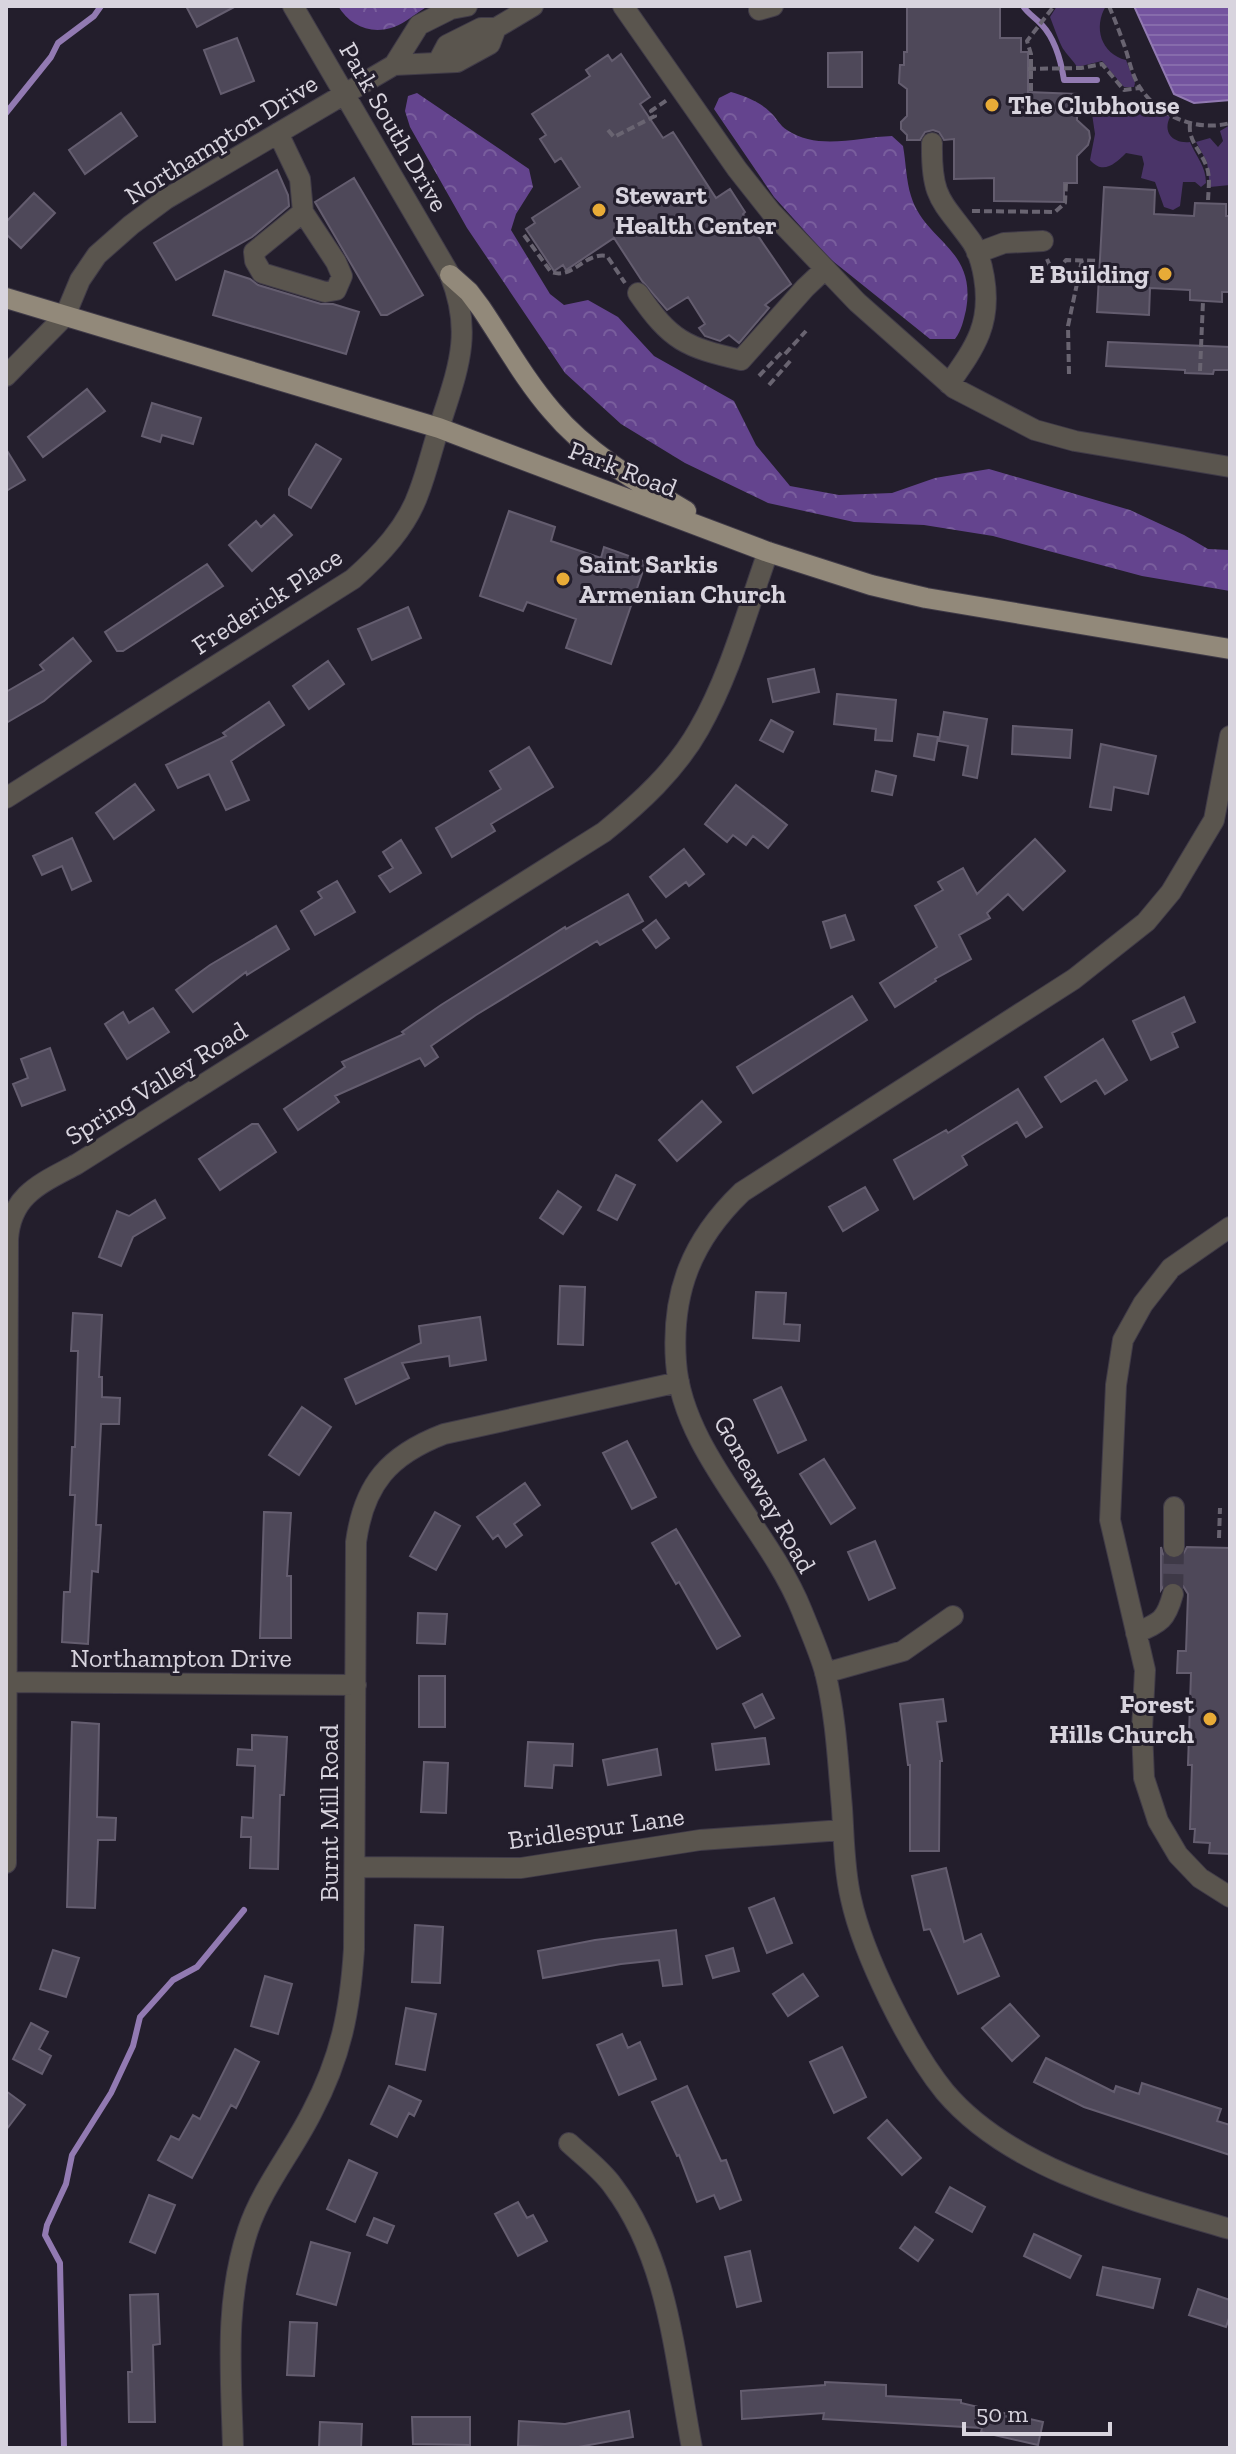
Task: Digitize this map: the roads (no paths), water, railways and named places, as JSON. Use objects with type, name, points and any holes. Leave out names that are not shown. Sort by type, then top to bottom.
[{"type":"main road","points":[[450,275],[481,308],[543,400],[580,439],[641,484],[731,538]]},
{"type":"main road","name":"Park Road","points":[[6,298],[439,428],[768,552],[871,585],[926,598],[1230,649]]},
{"type":"street","name":"Park South Drive","points":[[293,6],[450,275]]},
{"type":"street","points":[[394,65],[419,25],[451,9],[467,6]]},
{"type":"street","points":[[394,65],[457,62],[490,44],[496,28],[533,6]]},
{"type":"street","points":[[623,6],[737,169],[771,212],[824,270],[949,384],[1035,430],[1075,441],[1230,467]]},
{"type":"street","points":[[419,25],[438,62]]},
{"type":"street","name":"Northampton Drive","points":[[6,376],[65,316],[89,264],[131,225],[166,199],[394,65]]},
{"type":"street","points":[[278,133],[300,179],[303,212],[342,276],[336,290],[325,292],[262,273],[255,261],[254,252],[303,212]]},
{"type":"street","points":[[932,143],[933,184],[940,201],[977,253],[987,295],[985,321],[973,350],[949,384]]},
{"type":"street","points":[[977,253],[1004,243],[1039,250]]},
{"type":"street","points":[[638,293],[659,323],[673,336],[698,350],[741,360],[824,270]]},
{"type":"street","name":"Frederick Place","points":[[6,798],[353,579],[377,558],[415,504],[460,365],[463,318],[450,275]]},
{"type":"street","name":"Spring Valley Road","points":[[6,1863],[8,1220],[35,1187],[77,1164],[604,832],[631,810],[661,780],[698,731],[715,696],[768,552]]},
{"type":"street","name":"Goneaway Road","points":[[1230,736],[1214,820],[1171,892],[1146,922],[1074,979],[742,1192],[718,1215],[694,1254],[679,1300],[675,1328],[679,1382],[698,1436],[778,1563],[800,1605],[825,1673],[836,1745],[850,1897],[867,1951],[922,2060],[966,2115],[990,2133],[1039,2161],[1147,2204],[1230,2229]]},
{"type":"street","points":[[1230,1227],[1171,1268],[1143,1304],[1123,1340],[1116,1385],[1110,1520],[1145,1670],[1142,1730],[1144,1778],[1158,1821],[1178,1855],[1200,1878],[1230,1897]]},
{"type":"street","name":"Burnt Mill Road","points":[[233,2448],[230,2325],[237,2267],[249,2227],[266,2190],[332,2073],[350,2003],[354,1949],[356,1542],[363,1507],[383,1472],[402,1455],[444,1434],[679,1382]]},
{"type":"street","points":[[1174,1507],[1174,1547]]},
{"type":"street","points":[[1136,1633],[1159,1623],[1167,1614],[1173,1594]]},
{"type":"street","points":[[825,1673],[903,1651],[953,1616]]},
{"type":"street","name":"Northampton Drive","points":[[7,1682],[356,1685]]},
{"type":"street","name":"Bridlespur Lane","points":[[355,1867],[521,1868],[700,1840],[843,1830]]},
{"type":"street","points":[[569,2143],[615,2187],[648,2248],[662,2289],[692,2448]]},
{"type":"waterway","points":[[6,113],[51,57],[58,43],[94,16],[101,6]]},
{"type":"waterway","points":[[1023,6],[1050,37],[1064,80],[1097,80]]},
{"type":"waterway","points":[[64,2448],[60,2263],[45,2235],[47,2225],[66,2184],[72,2155],[111,2093],[133,2046],[140,2017],[173,1980],[197,1967],[244,1910]]},
{"type":"tunnel","points":[[1173,1594],[1174,1547]]},
{"type":"place","name":"The Clubhouse","points":[[992,105]]},
{"type":"place","name":"Stewart Health Center","points":[[599,210]]},
{"type":"place","name":"E Building","points":[[1165,274]]},
{"type":"place","name":"Saint Sarkis Armenian Church","points":[[563,579]]},
{"type":"place","name":"Forest Hills Church","points":[[1210,1719]]}]
